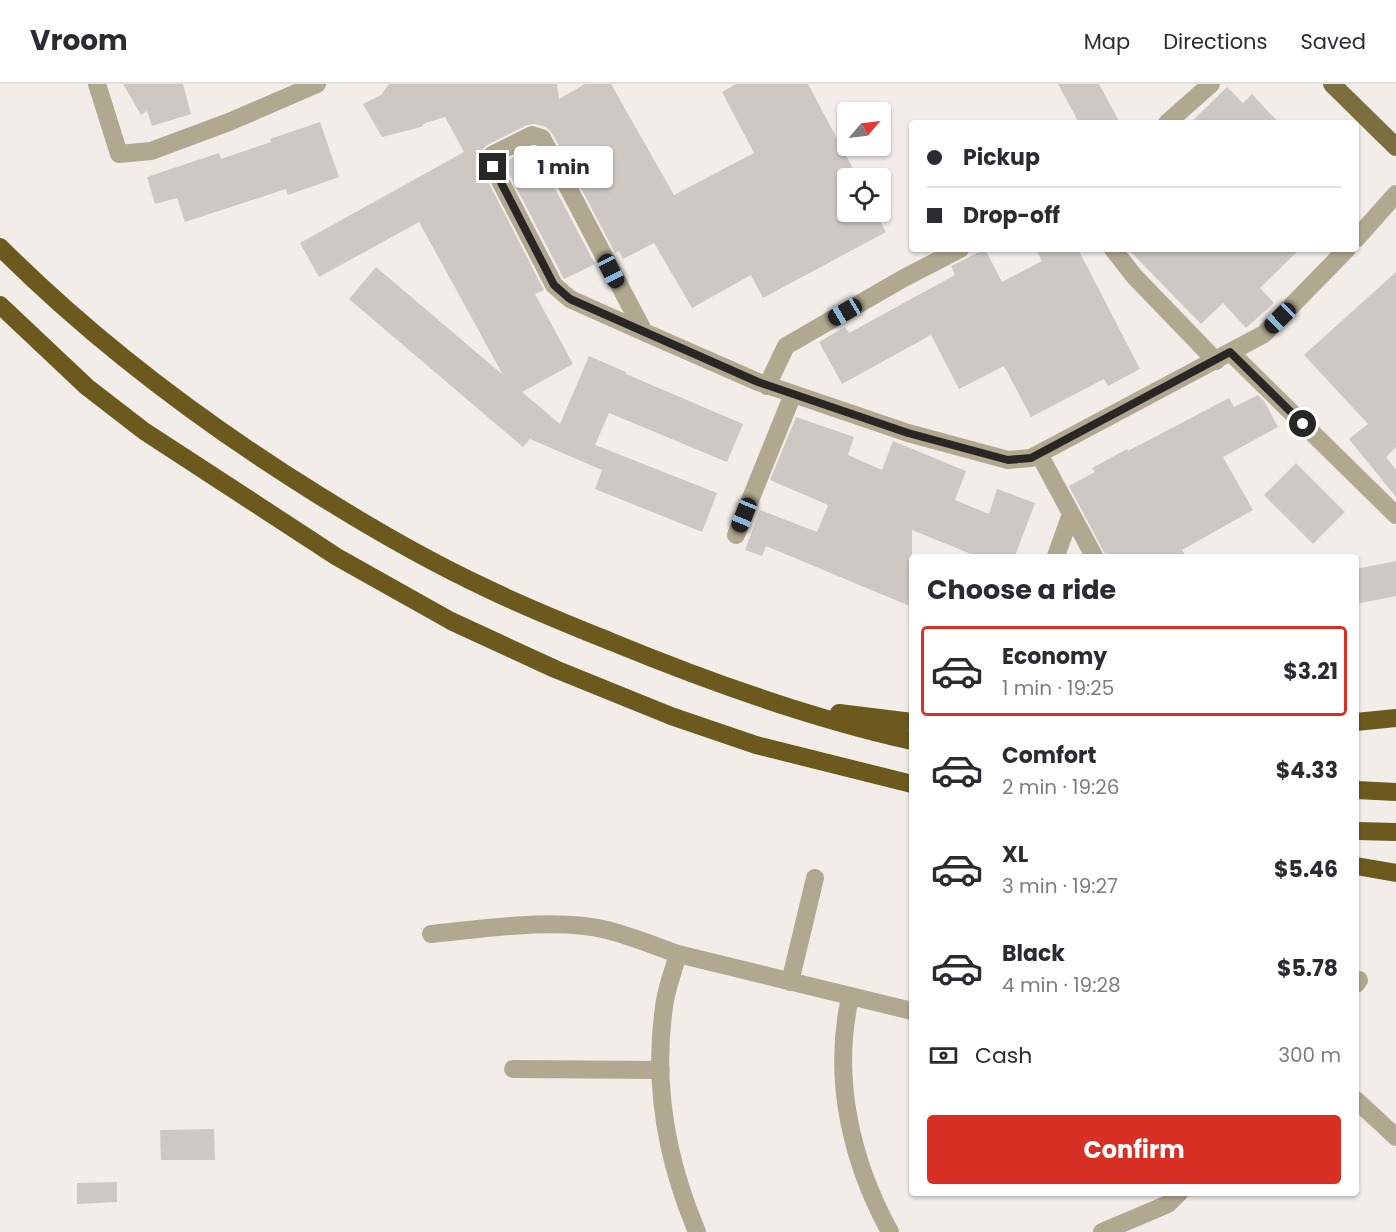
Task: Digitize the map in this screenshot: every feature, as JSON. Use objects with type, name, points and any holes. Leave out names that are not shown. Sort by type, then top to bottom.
[{"type":"highway","points":[[0,247],[63,308],[161,389],[272,467],[364,524],[485,588],[677,669],[800,711],[909,740]]},
{"type":"highway","points":[[0,305],[87,387],[144,431],[337,557],[451,621],[555,669],[671,716],[756,745],[909,783]]},
{"type":"highway","points":[[800,711],[867,715],[909,722]]},
{"type":"highway","points":[[1359,722],[1396,718]]},
{"type":"highway","points":[[1359,790],[1396,792]]},
{"type":"highway","points":[[1359,831],[1396,832]]},
{"type":"highway","points":[[1359,867],[1396,873]]},
{"type":"main road","points":[[1332,84],[1396,147]]},
{"type":"street","points":[[97,84],[119,154],[151,151],[229,122],[317,84]]},
{"type":"street","points":[[1170,120],[1211,84]]},
{"type":"street","points":[[644,332],[542,138],[532,135],[492,155],[493,167],[554,285],[570,299],[644,332],[767,386],[908,433],[1008,460],[1031,458],[1264,334],[1344,252]]},
{"type":"street","points":[[1359,236],[1396,194]]},
{"type":"street","points":[[767,386],[786,346],[954,252]]},
{"type":"street","points":[[1115,252],[1134,276],[1396,515]]},
{"type":"street","points":[[736,535],[793,394]]},
{"type":"street","points":[[1039,454],[1093,554]]},
{"type":"street","points":[[1057,554],[1071,514]]},
{"type":"street","points":[[790,982],[815,878]]},
{"type":"street","points":[[431,934],[511,927],[582,926],[607,930],[678,954],[850,998],[909,1010]]},
{"type":"street","points":[[678,954],[664,1006],[660,1048],[663,1106],[671,1156],[684,1201],[697,1232]]},
{"type":"street","points":[[850,998],[844,1026],[842,1067],[847,1109],[856,1152],[877,1207],[891,1232]]},
{"type":"street","points":[[513,1069],[661,1070]]},
{"type":"street","points":[[1359,1103],[1396,1137]]},
{"type":"street","points":[[1102,1232],[1168,1204],[1176,1196]]},
{"type":"building","points":[[123,84],[183,84],[191,114],[152,126],[147,111],[141,115]]},
{"type":"building","points":[[389,84],[557,84],[559,99],[585,84],[611,84],[674,195],[754,153],[722,92],[736,84],[808,84],[837,139],[837,156],[846,156],[853,168],[837,168],[837,222],[880,222],[886,232],[763,298],[751,275],[692,308],[654,243],[623,259],[619,251],[615,253],[552,133],[546,127],[535,124],[527,125],[487,145],[482,150],[483,172],[544,290],[535,294],[573,364],[522,392],[560,424],[589,356],[743,424],[727,462],[609,413],[595,445],[717,493],[702,532],[595,489],[602,470],[530,439],[523,447],[349,299],[376,267],[503,375],[419,222],[319,277],[300,243],[464,152],[445,117],[425,123],[421,127],[382,137],[363,104],[381,95]]},
{"type":"building","points":[[1058,84],[1099,84],[1118,120],[1077,120]]},
{"type":"building","points":[[1227,87],[1243,103],[1252,94],[1276,120],[1193,120]]},
{"type":"building","points":[[320,122],[339,177],[288,195],[286,189],[185,222],[177,198],[155,204],[147,177],[219,153],[221,159]]},
{"type":"building","points":[[533,147],[595,264],[564,279],[504,164]]},
{"type":"building","points":[[979,252],[987,252],[1002,282],[1042,261],[1038,252],[1080,252],[1140,369],[1108,386],[1104,379],[1031,417],[1004,366],[959,389],[931,335],[842,384],[819,342],[845,327],[849,333],[955,275],[951,266]]},
{"type":"building","points":[[1131,252],[1297,252],[1260,288],[1274,303],[1246,328],[1223,303],[1201,324]]},
{"type":"building","points":[[1396,272],[1396,447],[1386,457],[1396,470],[1396,497],[1349,439],[1368,424],[1304,355]]},
{"type":"building","points":[[1258,395],[1264,401],[1278,427],[1223,457],[1253,510],[1182,550],[1185,554],[1105,554],[1069,486],[1095,472],[1092,468],[1229,398],[1234,407]]},
{"type":"building","points":[[796,417],[854,437],[848,455],[882,470],[893,441],[966,471],[955,500],[989,514],[997,489],[1035,503],[1016,554],[971,554],[912,530],[912,554],[909,554],[909,606],[766,546],[762,556],[745,550],[760,510],[817,532],[828,505],[770,480]]},
{"type":"building","points":[[1296,463],[1345,512],[1313,544],[1264,495]]},
{"type":"building","points":[[1396,561],[1396,596],[1359,603],[1359,568]]},
{"type":"building","points":[[214,1129],[215,1160],[161,1160],[160,1130]]},
{"type":"building","points":[[117,1182],[117,1202],[77,1204],[77,1183]]},
{"type":"route","points":[[493,167],[554,285],[570,299],[758,382],[908,433],[1008,460],[1031,458],[1230,352],[1303,424]]}]
